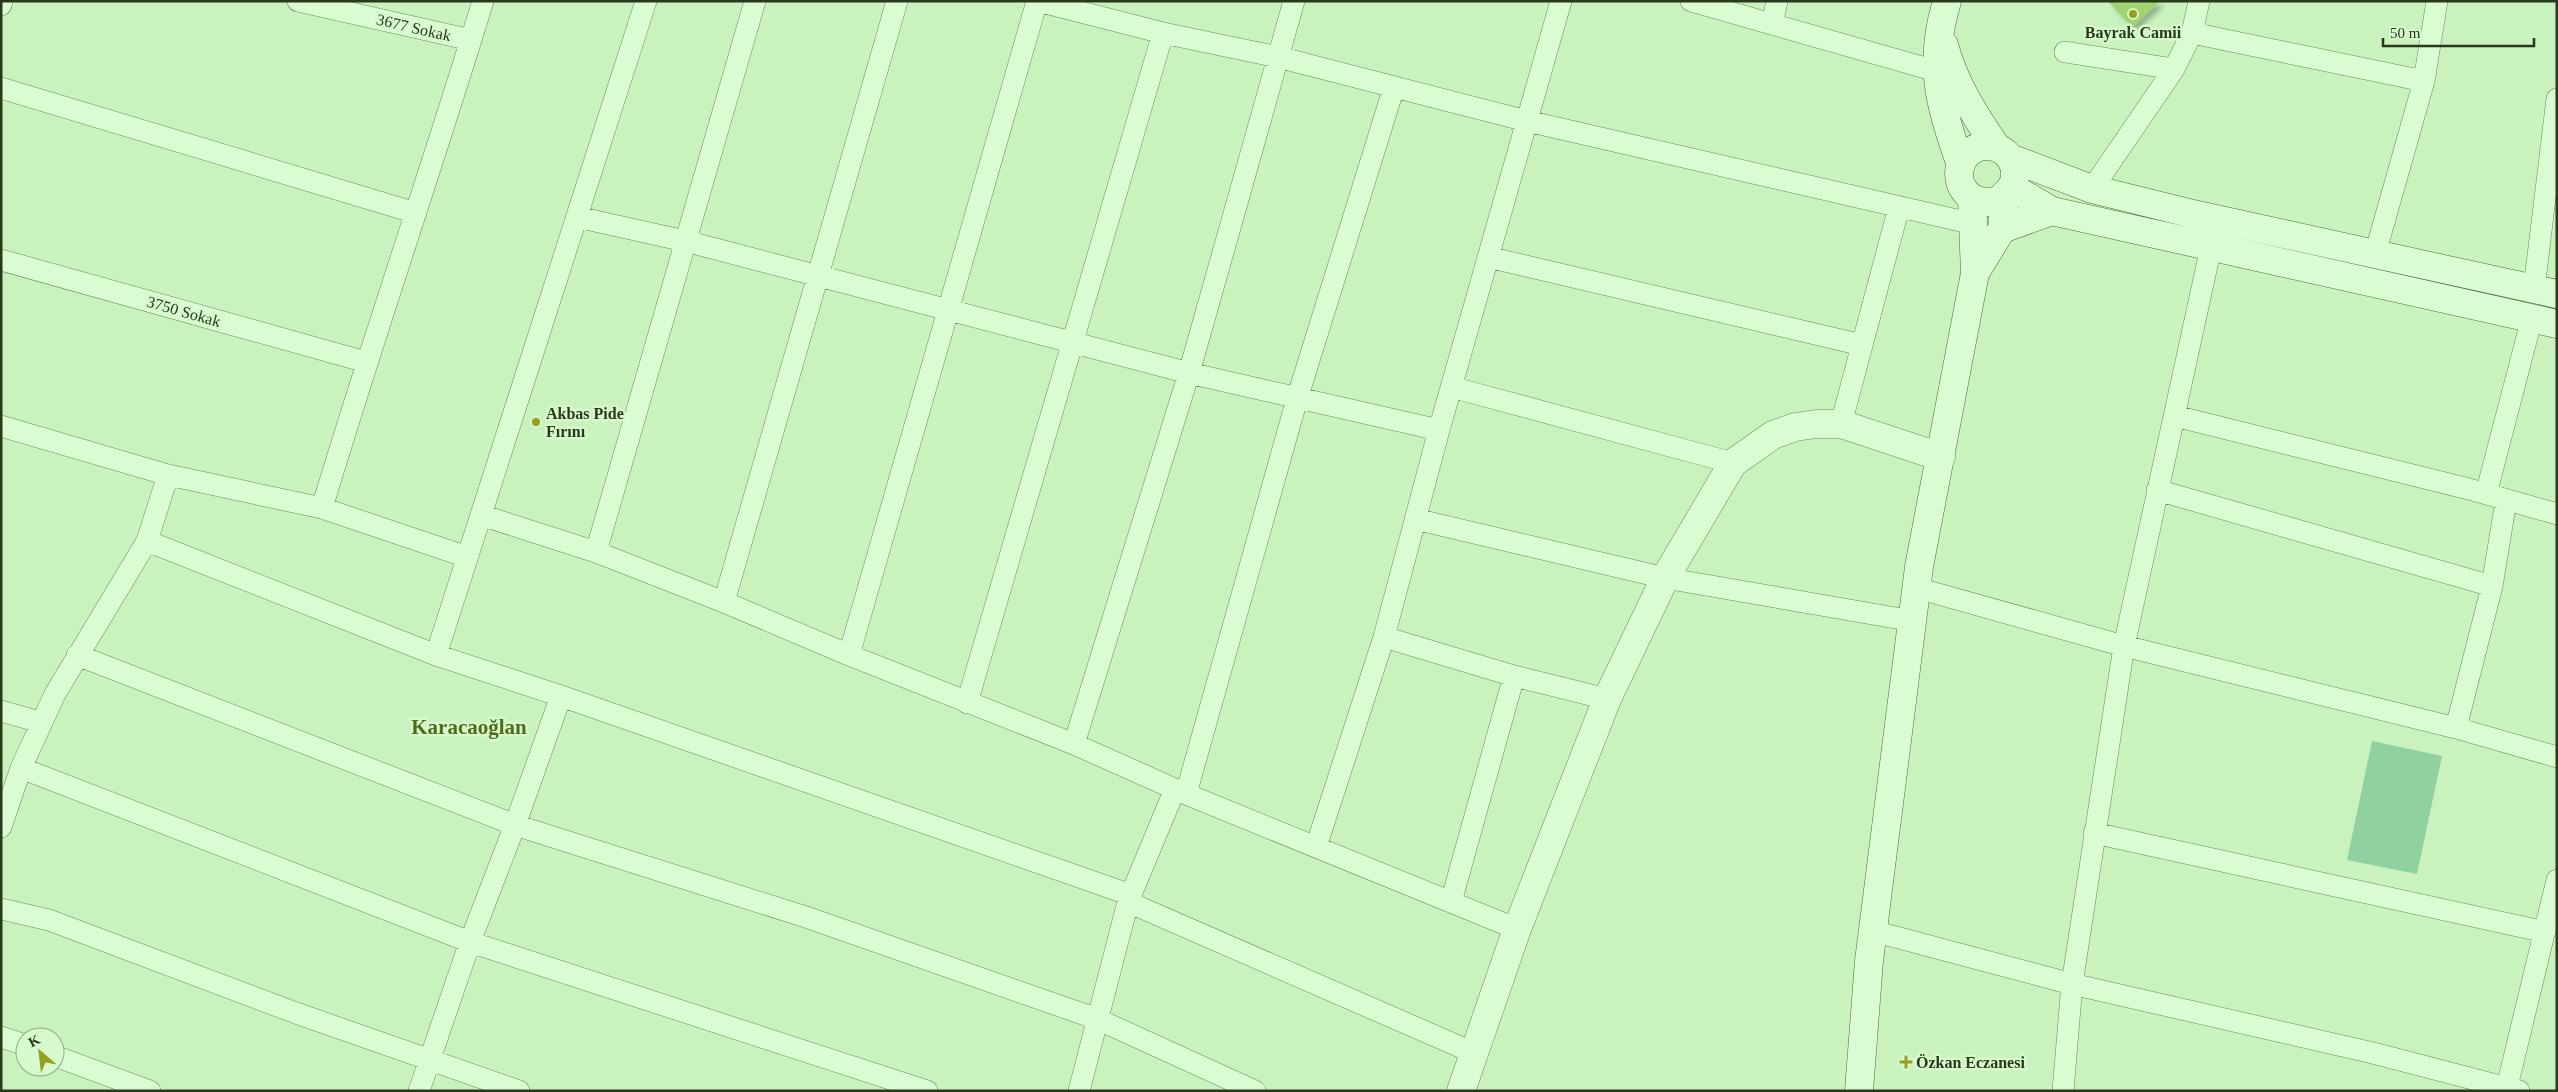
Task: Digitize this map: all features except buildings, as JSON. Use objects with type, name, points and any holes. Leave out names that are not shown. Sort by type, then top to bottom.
[{"type":"main road","points":[[1859,1091],[1873,930],[1917,588],[1975,273],[1973,210],[1961,183],[1961,165],[1944,120],[1939,27],[1948,1]]},
{"type":"main road","points":[[1942,67],[1973,114],[2003,153],[2015,176],[2008,191],[2002,229],[1975,273]]},
{"type":"main road","points":[[1961,165],[1973,150],[1987,146],[2092,189],[2193,214],[2545,292]]},
{"type":"main road","points":[[1973,210],[2008,191]]},
{"type":"main road","points":[[2008,191],[2052,211],[2545,321]]},
{"type":"main road","points":[[2002,229],[2052,211]]},
{"type":"main road","points":[[1461,1091],[1517,929],[1607,700],[1665,578],[1733,463],[1773,435],[1795,427],[1841,424],[1940,457]]},
{"type":"street","name":"3677 Sokak","points":[[298,1],[471,40]]},
{"type":"street","points":[[322,508],[366,362],[483,1]]},
{"type":"street","points":[[436,655],[646,1]]},
{"type":"street","points":[[596,552],[684,241],[755,1]]},
{"type":"street","points":[[724,602],[897,1]]},
{"type":"street","points":[[849,654],[1038,1],[1163,33],[1278,57],[1527,121],[1899,206],[1973,210]]},
{"type":"street","points":[[1074,744],[1189,373],[1294,1]]},
{"type":"street","points":[[1316,847],[1384,637],[1439,430],[1561,1]]},
{"type":"street","points":[[1691,1],[1772,24],[1942,67]]},
{"type":"street","points":[[1772,24],[1777,1]]},
{"type":"street","points":[[2092,189],[2174,69],[2192,33],[2199,1]]},
{"type":"street","points":[[2375,254],[2424,81],[2437,1]]},
{"type":"street","points":[[967,703],[1163,33]]},
{"type":"street","points":[[2192,33],[2424,81]]},
{"type":"street","points":[[2065,52],[2174,69]]},
{"type":"street","points":[[1078,1091],[1130,898],[1181,792],[1297,399],[1394,86]]},
{"type":"street","points":[[1,88],[416,212]]},
{"type":"street","points":[[2545,292],[2557,99]]},
{"type":"street","points":[[1841,424],[1899,206]]},
{"type":"street","points":[[577,217],[684,241],[1189,373],[1439,430]]},
{"type":"street","points":[[2063,1091],[2072,984],[2124,646],[2211,247]]},
{"type":"street","points":[[1488,257],[1862,345]]},
{"type":"street","name":"3750 Sokak","points":[[1,260],[366,362]]},
{"type":"street","points":[[2486,494],[2545,321]]},
{"type":"street","points":[[1451,387],[1733,463]]},
{"type":"street","points":[[2175,416],[2486,494],[2557,514]]},
{"type":"street","points":[[1,426],[168,475],[322,508],[467,557]]},
{"type":"street","points":[[1,826],[21,768],[40,722],[77,655],[148,541],[168,475]]},
{"type":"street","points":[[2157,490],[2492,586]]},
{"type":"street","points":[[2456,728],[2492,586],[2506,501]]},
{"type":"street","points":[[481,515],[596,552],[724,602],[967,703],[1074,744],[1181,792],[1517,929]]},
{"type":"street","points":[[1415,519],[1665,578],[1913,621]]},
{"type":"street","points":[[148,541],[436,655],[560,696],[1130,898],[1474,1053]]},
{"type":"street","points":[[1917,588],[2124,646],[2456,728],[2557,756]]},
{"type":"street","points":[[1384,637],[1514,676],[1607,700]]},
{"type":"street","points":[[77,655],[515,825],[806,917],[1096,1019],[1255,1091]]},
{"type":"street","points":[[1451,902],[1514,676]]},
{"type":"street","points":[[419,1091],[470,942],[515,825],[560,696]]},
{"type":"street","points":[[1,711],[40,722]]},
{"type":"street","points":[[21,768],[470,942],[927,1091]]},
{"type":"street","points":[[2094,833],[2545,932]]},
{"type":"street","points":[[1873,930],[2072,984],[2373,1053],[2511,1090],[2557,880]]},
{"type":"street","points":[[1,909],[49,920],[430,1061],[519,1091]]},
{"type":"street","points":[[1,1036],[15,1041]]},
{"type":"street","points":[[65,1060],[150,1091]]},
{"type":"green space","points":[[2372,741],[2442,756],[2417,874],[2347,860]]},
{"type":"place","name":"Bayrak Camii","points":[[2133,14]]},
{"type":"place","name":"Akbas Pide Fırını","points":[[536,422]]},
{"type":"place","name":"Özkan Eczanesi","points":[[1906,1062]]},
{"type":"district","name":"Karacaoğlan","points":[[469,727]]}]
